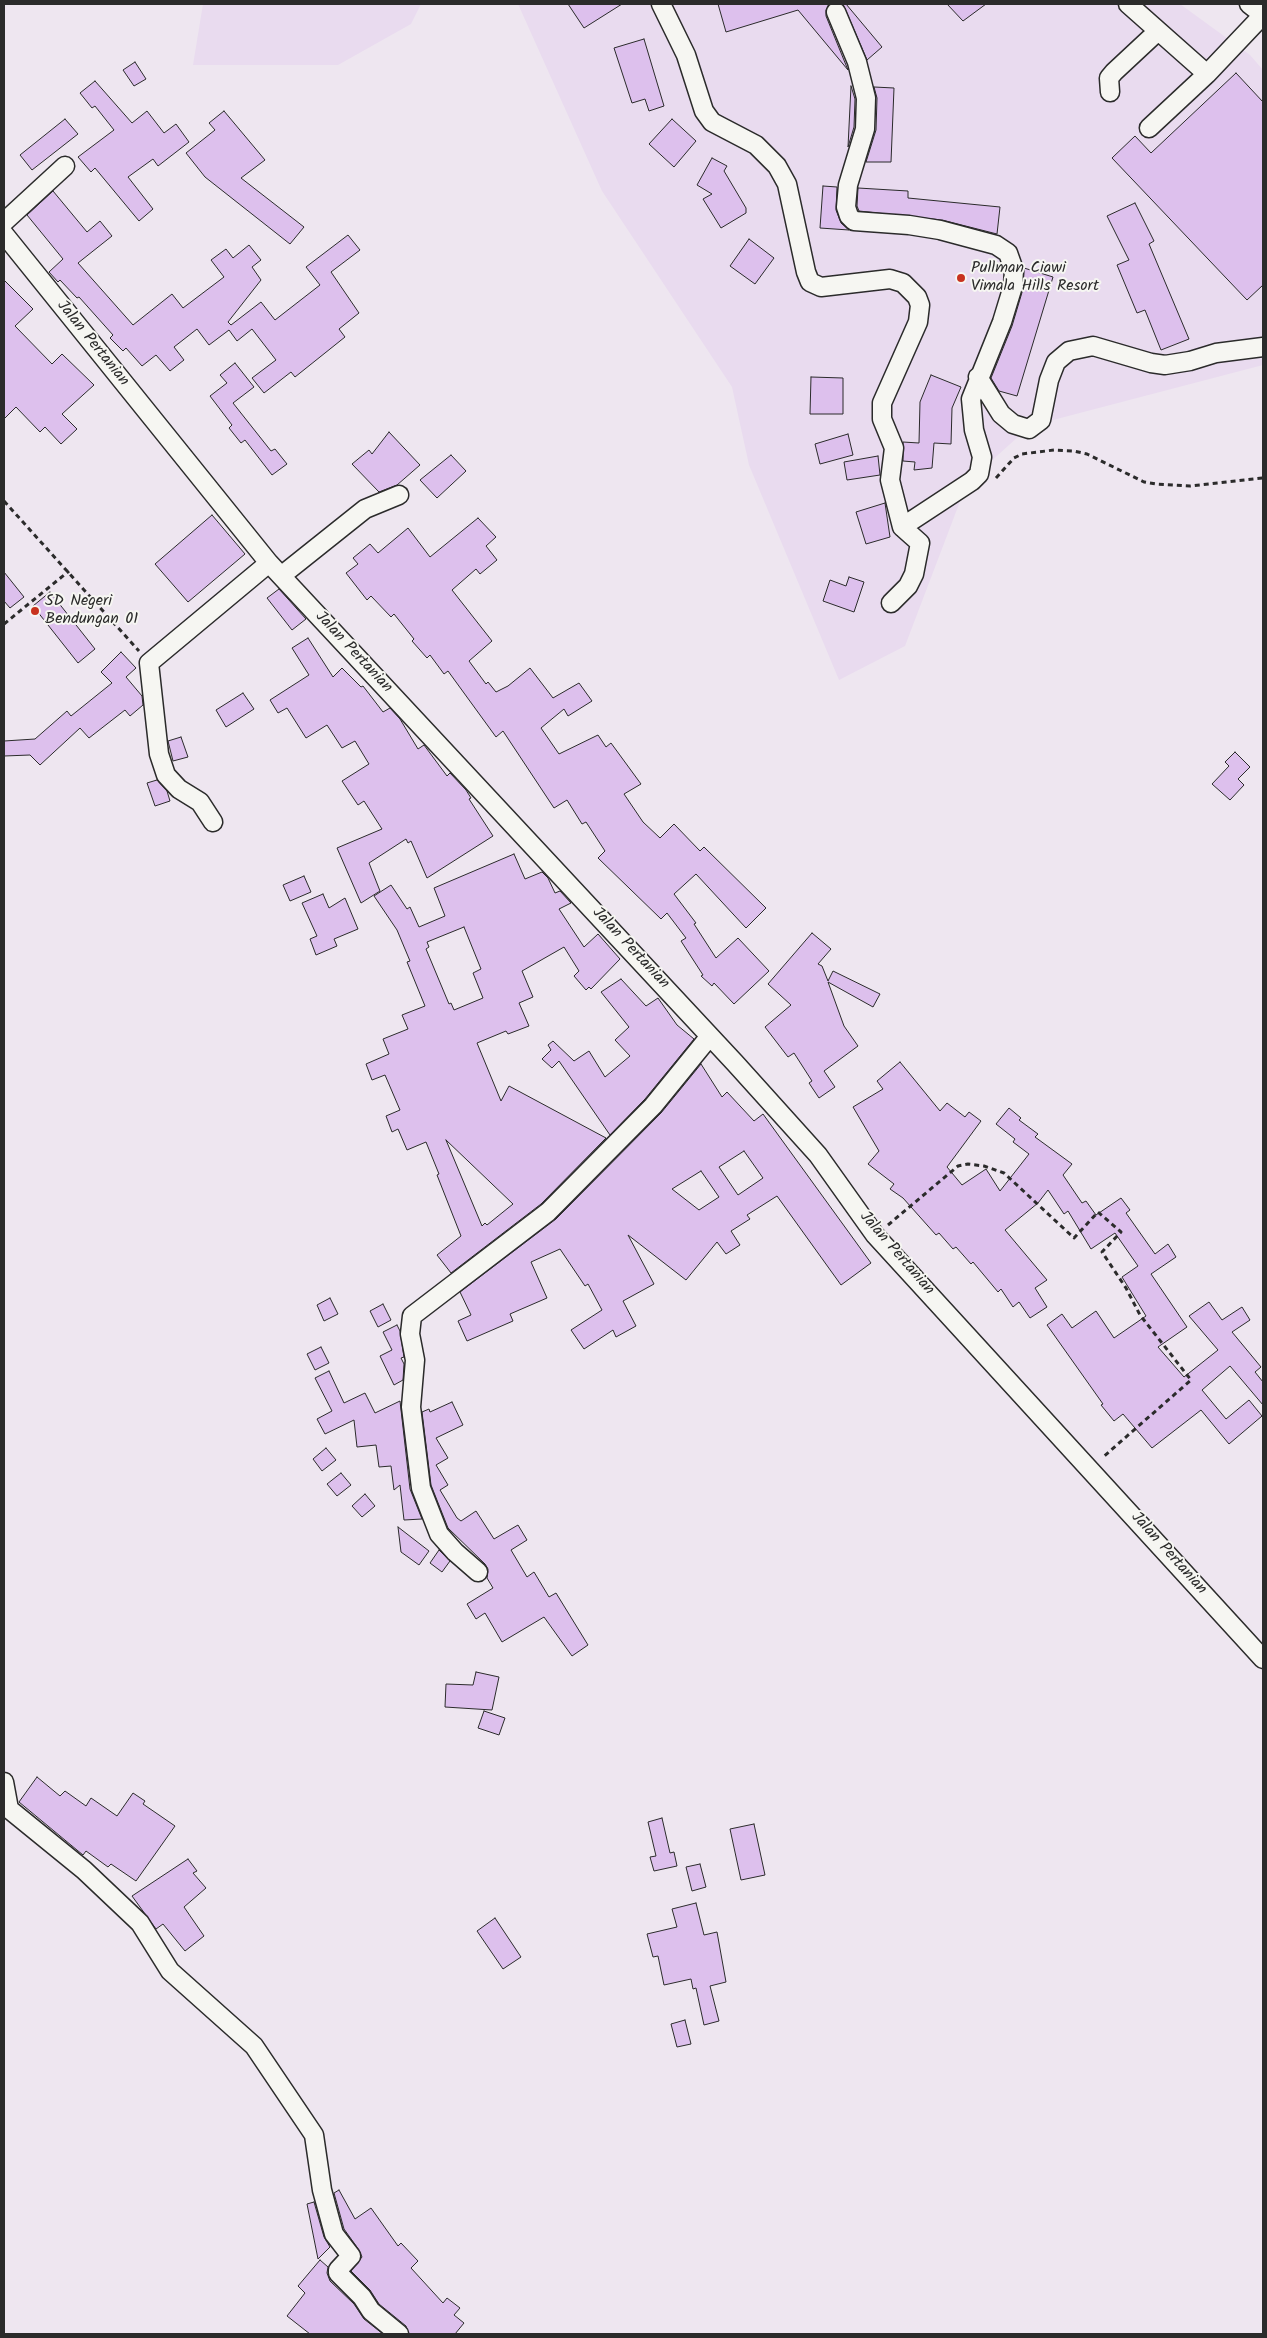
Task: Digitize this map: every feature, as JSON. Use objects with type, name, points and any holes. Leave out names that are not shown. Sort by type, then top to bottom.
[{"type":"street","points":[[661,4],[686,55],[704,111],[712,122],[756,145],[777,166],[787,184],[803,263],[810,282],[821,287],[890,279],[908,286],[917,297],[920,305],[918,322],[882,403],[882,419],[894,448],[890,480],[902,527],[920,543],[914,574],[908,586],[891,603]]},
{"type":"street","points":[[1128,4],[1207,74]]},
{"type":"street","points":[[1149,128],[1207,74],[1263,15],[1249,4]]},
{"type":"street","points":[[836,12],[857,62],[866,98],[865,129],[848,186],[846,207],[848,216],[854,221],[909,225],[940,230],[996,245],[1008,253],[1013,264],[1013,286],[992,350],[978,377],[970,408],[982,457],[979,474],[944,500],[902,527]]},
{"type":"street","points":[[1110,92],[1109,78],[1158,31]]},
{"type":"street","points":[[4,222],[65,166]]},
{"type":"street","name":"Jalan Pertanian","points":[[4,234],[275,569],[710,1036],[818,1155],[875,1235],[1263,1658]]},
{"type":"street","points":[[978,377],[1001,414],[1013,424],[1026,429],[1041,420],[1049,380],[1056,362],[1074,349],[1093,346],[1151,363],[1165,365],[1190,361],[1216,353],[1263,348]]},
{"type":"street","points":[[213,822],[200,802],[180,789],[166,774],[159,754],[149,663],[275,569],[365,509],[399,495]]},
{"type":"street","points":[[478,1572],[455,1552],[439,1534],[421,1488],[411,1406],[415,1360],[410,1334],[412,1316],[548,1212],[653,1106],[710,1036]]},
{"type":"street","points":[[4,1782],[9,1809],[84,1870],[140,1923],[170,1971],[254,2046],[314,2135],[322,2190],[334,2234],[351,2256],[338,2270],[338,2273],[362,2297],[371,2311],[399,2334]]},
{"type":"path","points":[[991,484],[1014,458],[1022,454],[1054,450],[1087,454],[1144,482],[1156,484],[1190,486],[1263,478]]},
{"type":"path","points":[[4,501],[69,571],[149,663]]},
{"type":"path","points":[[4,624],[69,571]]},
{"type":"path","points":[[875,1235],[958,1166],[968,1164],[984,1166],[1004,1173],[1074,1238],[1098,1212],[1121,1232],[1102,1252],[1126,1288],[1140,1315],[1191,1380],[1091,1469]]},
{"type":"shaded area","points":[[203,4],[421,4],[411,24],[338,65],[193,65]]},
{"type":"shaded area","name":"Pullman Ciawi Vimala Hills Resort","points":[[518,4],[1180,4],[1250,55],[1263,70],[1263,365],[1030,426],[967,483],[905,646],[839,680],[749,465],[732,387],[602,191]]},
{"type":"building","points":[[568,4],[622,4],[584,28]]},
{"type":"building","points":[[718,4],[830,4],[826,10],[826,16],[848,70],[798,10],[726,32]]},
{"type":"building","points":[[843,4],[846,4],[882,47],[867,60]]},
{"type":"building","points":[[947,4],[986,4],[963,21]]},
{"type":"building","points":[[644,39],[664,106],[649,111],[645,99],[632,103],[614,48]]},
{"type":"building","points":[[135,62],[146,79],[134,86],[123,70]]},
{"type":"building","points":[[1236,73],[1263,102],[1263,285],[1247,300],[1112,158],[1135,136],[1151,153]]},
{"type":"building","points":[[95,81],[132,123],[147,111],[164,133],[176,124],[189,142],[158,166],[153,159],[128,177],[153,209],[139,221],[95,168],[91,172],[78,157],[114,130],[95,106],[92,108],[80,93]]},
{"type":"building","points":[[851,86],[855,99],[854,127],[848,147]]},
{"type":"building","points":[[874,87],[894,88],[891,162],[866,162],[876,130],[877,98]]},
{"type":"building","points":[[224,111],[265,160],[241,178],[304,227],[290,244],[205,177],[186,153],[215,130],[209,123]]},
{"type":"building","points":[[65,119],[78,134],[32,170],[20,155]]},
{"type":"building","points":[[672,119],[696,141],[674,167],[649,144]]},
{"type":"building","points":[[712,158],[727,166],[724,171],[746,208],[746,213],[721,228],[703,199],[712,194],[697,185]]},
{"type":"building","points":[[823,186],[837,187],[836,210],[841,223],[849,230],[820,228]]},
{"type":"building","points":[[858,188],[908,191],[908,198],[1000,207],[997,234],[942,220],[859,211],[857,206]]},
{"type":"building","points":[[53,191],[87,232],[100,221],[112,236],[78,263],[133,325],[172,294],[183,308],[224,277],[211,260],[226,249],[233,258],[249,245],[261,260],[252,267],[261,280],[228,322],[231,325],[261,302],[275,320],[320,285],[306,267],[348,235],[360,250],[331,272],[359,313],[339,329],[345,337],[295,377],[291,372],[264,393],[252,378],[276,360],[252,329],[237,341],[229,330],[209,345],[197,329],[174,347],[184,360],[170,371],[156,355],[142,366],[126,348],[123,351],[110,338],[113,335],[79,297],[77,298],[60,280],[58,282],[49,272],[63,259],[27,215]]},
{"type":"building","points":[[1135,203],[1154,241],[1149,244],[1189,339],[1161,350],[1145,310],[1137,313],[1117,265],[1129,260],[1107,216]]},
{"type":"building","points":[[749,239],[774,258],[755,284],[730,266]]},
{"type":"building","points":[[1024,268],[1053,277],[1017,396],[999,391],[991,378],[1012,326],[1023,289]]},
{"type":"building","points":[[4,280],[33,309],[15,326],[52,364],[62,354],[94,385],[62,414],[77,429],[61,444],[45,427],[40,432],[16,407],[4,419]]},
{"type":"building","points":[[235,363],[254,387],[233,403],[271,451],[275,449],[287,464],[272,475],[245,440],[241,443],[229,428],[232,425],[210,396],[227,383],[220,375]]},
{"type":"building","points":[[931,375],[961,387],[952,408],[951,444],[934,443],[932,468],[914,470],[915,462],[903,461],[903,442],[919,443],[920,402]]},
{"type":"building","points":[[811,377],[843,378],[843,414],[810,414]]},
{"type":"building","points":[[389,432],[420,465],[397,485],[379,492],[352,464],[369,450],[372,454]]},
{"type":"building","points":[[848,434],[853,455],[820,464],[815,444]]},
{"type":"building","points":[[451,455],[466,471],[437,498],[420,480]]},
{"type":"building","points":[[878,456],[880,475],[847,480],[844,462]]},
{"type":"building","points":[[885,503],[890,537],[866,544],[856,512]]},
{"type":"building","points":[[212,515],[245,554],[188,602],[155,564]]},
{"type":"building","points":[[478,518],[496,537],[486,546],[497,560],[480,574],[476,569],[452,590],[492,641],[469,661],[486,684],[488,682],[496,692],[508,686],[530,668],[553,698],[579,683],[592,701],[568,716],[564,709],[541,728],[559,754],[598,735],[606,747],[611,743],[641,784],[624,794],[643,822],[660,838],[674,824],[700,851],[704,847],[766,908],[746,928],[696,874],[674,894],[696,923],[694,924],[716,958],[738,938],[769,971],[734,1004],[714,983],[712,986],[701,976],[703,975],[681,941],[686,938],[667,913],[661,919],[598,858],[605,851],[586,822],[582,824],[567,800],[554,808],[503,731],[496,737],[448,671],[444,674],[430,655],[427,658],[412,641],[414,639],[394,614],[391,617],[371,596],[367,600],[346,573],[358,564],[353,558],[370,544],[378,553],[408,528],[430,557]]},
{"type":"building","points":[[4,572],[24,597],[10,608],[4,601]]},
{"type":"building","points":[[849,577],[864,582],[854,612],[823,601],[830,580],[846,586]]},
{"type":"building","points":[[279,589],[306,619],[292,630],[267,598]]},
{"type":"building","points":[[50,592],[95,649],[78,663],[33,606]]},
{"type":"building","points":[[308,638],[333,677],[342,668],[361,687],[363,686],[383,712],[390,708],[400,719],[418,749],[424,745],[447,776],[450,773],[466,790],[471,798],[469,799],[493,836],[427,878],[411,841],[408,843],[406,839],[369,863],[380,891],[361,903],[337,848],[382,829],[364,801],[358,805],[342,781],[369,764],[355,741],[342,748],[327,725],[306,738],[287,708],[278,713],[270,700],[309,675],[292,648]]},
{"type":"building","points":[[121,652],[136,668],[126,677],[142,696],[143,705],[130,716],[125,710],[89,738],[80,728],[40,765],[30,755],[4,756],[4,741],[35,739],[67,711],[71,716],[112,683],[101,672]]},
{"type":"building","points":[[243,693],[254,709],[226,727],[216,710]]},
{"type":"building","points":[[181,737],[188,757],[173,761],[168,741]]},
{"type":"building","points":[[1235,752],[1250,767],[1238,779],[1244,785],[1230,800],[1212,784],[1229,766],[1225,762]]},
{"type":"building","points":[[157,780],[167,791],[170,801],[155,806],[147,783]]},
{"type":"building","points":[[514,854],[525,879],[542,872],[548,878],[555,893],[560,891],[571,903],[559,909],[584,947],[598,934],[620,959],[591,989],[589,987],[586,990],[574,976],[579,971],[564,947],[522,971],[533,997],[519,1003],[529,1026],[508,1034],[506,1031],[477,1043],[501,1101],[509,1086],[606,1138],[541,1204],[451,1273],[437,1255],[461,1236],[426,1142],[407,1150],[398,1129],[392,1132],[386,1116],[400,1110],[385,1075],[372,1080],[366,1064],[389,1054],[383,1039],[408,1029],[402,1015],[425,1006],[407,962],[410,961],[397,930],[374,896],[391,885],[407,909],[410,907],[419,927],[445,916],[434,888]],"holes":[[[464,927],[481,969],[473,973],[483,998],[454,1010],[451,1003],[449,1004],[426,949],[429,947],[427,942]],[[446,1140],[513,1204],[487,1225],[485,1223],[482,1226]]]},
{"type":"building","points":[[304,876],[311,892],[290,901],[283,885]]},
{"type":"building","points":[[323,894],[329,908],[345,898],[358,929],[334,939],[337,946],[316,955],[310,939],[317,936],[302,903]]},
{"type":"building","points":[[812,933],[831,949],[818,964],[822,966],[828,981],[833,971],[880,994],[873,1007],[828,982],[844,1026],[858,1046],[824,1071],[835,1087],[819,1098],[809,1083],[812,1081],[794,1053],[788,1057],[765,1027],[791,1005],[768,984]]},
{"type":"building","points":[[621,979],[646,1006],[658,998],[677,1025],[694,1039],[645,1099],[610,1135],[559,1061],[552,1068],[542,1059],[551,1050],[548,1045],[553,1041],[574,1061],[589,1051],[605,1077],[630,1056],[615,1040],[629,1027],[601,992]]},
{"type":"building","points":[[900,1062],[940,1111],[947,1103],[965,1117],[969,1112],[981,1121],[947,1167],[962,1185],[986,1169],[1000,1191],[1029,1154],[1013,1142],[1015,1139],[996,1124],[1009,1108],[1021,1118],[1019,1120],[1038,1134],[1035,1137],[1072,1164],[1063,1175],[1082,1203],[1086,1201],[1096,1215],[1121,1198],[1130,1210],[1126,1213],[1155,1254],[1168,1244],[1176,1257],[1151,1274],[1187,1327],[1158,1347],[1184,1377],[1218,1350],[1189,1316],[1209,1302],[1222,1320],[1242,1307],[1250,1320],[1232,1332],[1261,1367],[1255,1372],[1263,1382],[1263,1405],[1230,1366],[1202,1390],[1226,1419],[1249,1400],[1262,1416],[1229,1444],[1201,1410],[1152,1448],[1123,1414],[1114,1421],[1101,1405],[1103,1404],[1047,1325],[1062,1314],[1072,1328],[1096,1311],[1114,1338],[1146,1316],[1122,1277],[1138,1266],[1115,1233],[1091,1249],[1068,1211],[1064,1214],[1048,1190],[1038,1203],[1005,1230],[1047,1280],[1035,1288],[1047,1307],[1030,1318],[1019,1302],[1013,1307],[1001,1289],[998,1292],[973,1262],[971,1264],[956,1247],[953,1249],[939,1233],[936,1235],[903,1198],[890,1189],[894,1184],[868,1164],[879,1151],[853,1107],[883,1089],[877,1081]]},
{"type":"building","points":[[701,1064],[722,1097],[727,1092],[754,1121],[763,1114],[871,1263],[841,1285],[777,1196],[747,1215],[750,1219],[731,1231],[740,1245],[726,1254],[717,1242],[686,1280],[628,1235],[654,1284],[623,1301],[636,1326],[616,1337],[613,1330],[584,1349],[571,1330],[602,1310],[588,1284],[585,1286],[560,1249],[531,1262],[547,1298],[510,1314],[513,1321],[467,1341],[458,1321],[471,1315],[460,1292],[556,1219],[661,1113]],"holes":[[[744,1151],[763,1178],[738,1195],[719,1167]],[[701,1171],[719,1197],[699,1210],[672,1189]]]},
{"type":"building","points":[[330,1298],[338,1314],[324,1321],[317,1305]]},
{"type":"building","points":[[383,1304],[391,1320],[378,1327],[370,1311]]},
{"type":"building","points":[[397,1325],[400,1331],[404,1357],[401,1358],[404,1364],[403,1380],[394,1385],[380,1356],[392,1350],[383,1332]]},
{"type":"building","points":[[321,1347],[329,1363],[315,1370],[307,1354]]},
{"type":"building","points":[[329,1371],[344,1403],[365,1393],[375,1413],[400,1401],[410,1489],[422,1519],[404,1520],[400,1485],[394,1490],[391,1466],[379,1467],[376,1445],[357,1447],[354,1420],[325,1434],[317,1419],[332,1411],[315,1378]]},
{"type":"building","points":[[452,1402],[463,1425],[436,1438],[448,1458],[436,1465],[448,1485],[440,1490],[457,1518],[461,1521],[476,1511],[494,1539],[518,1525],[527,1540],[511,1550],[527,1577],[534,1572],[549,1597],[556,1593],[588,1645],[572,1656],[544,1617],[502,1642],[485,1613],[476,1619],[467,1604],[493,1588],[487,1578],[488,1569],[485,1564],[448,1528],[431,1485],[422,1412],[429,1409],[430,1412]]},
{"type":"building","points":[[326,1448],[336,1460],[322,1471],[313,1459]]},
{"type":"building","points":[[341,1473],[351,1485],[337,1496],[327,1484]]},
{"type":"building","points":[[365,1494],[375,1506],[362,1517],[352,1506]]},
{"type":"building","points":[[398,1527],[429,1551],[419,1565],[401,1552]]},
{"type":"building","points":[[439,1550],[450,1561],[442,1572],[430,1563]]},
{"type":"building","points":[[476,1672],[499,1677],[492,1710],[445,1707],[446,1684],[473,1685]]},
{"type":"building","points":[[484,1711],[505,1718],[499,1735],[478,1728]]},
{"type":"building","points":[[37,1777],[60,1796],[65,1791],[86,1806],[91,1798],[117,1816],[133,1793],[145,1801],[143,1804],[175,1826],[136,1881],[111,1864],[108,1867],[86,1851],[83,1855],[19,1802]]},
{"type":"building","points":[[662,1818],[670,1853],[674,1852],[677,1866],[654,1871],[650,1857],[656,1856],[648,1822]]},
{"type":"building","points":[[754,1824],[765,1875],[741,1880],[730,1829]]},
{"type":"building","points":[[188,1859],[197,1871],[193,1873],[206,1888],[184,1907],[204,1936],[185,1951],[163,1924],[156,1929],[132,1896]]},
{"type":"building","points":[[700,1864],[706,1887],[692,1891],[686,1867]]},
{"type":"building","points":[[696,1903],[704,1935],[717,1932],[726,1982],[710,1986],[719,2021],[704,2025],[696,1988],[693,1989],[691,1979],[664,1985],[658,1956],[653,1957],[647,1934],[677,1927],[672,1909]]},
{"type":"building","points":[[495,1918],[521,1957],[503,1969],[477,1931]]},
{"type":"building","points":[[685,2020],[691,2044],[677,2047],[671,2024]]},
{"type":"building","points":[[339,2190],[355,2219],[371,2208],[398,2246],[401,2243],[418,2261],[411,2268],[443,2303],[447,2298],[460,2308],[454,2315],[464,2323],[455,2334],[409,2334],[406,2326],[379,2304],[370,2290],[351,2271],[362,2257],[344,2229],[334,2193]]},
{"type":"building","points":[[314,2202],[324,2237],[330,2247],[318,2259],[307,2204]]},
{"type":"building","points":[[320,2260],[328,2267],[327,2273],[330,2281],[354,2304],[364,2319],[383,2334],[310,2334],[287,2316],[305,2293],[298,2286]]},
{"type":"place","name":"Pullman Ciawi Vimala Hills Resort","points":[[961,278]]},
{"type":"place","name":"SD Negeri Bendungan 01","points":[[35,611]]}]
